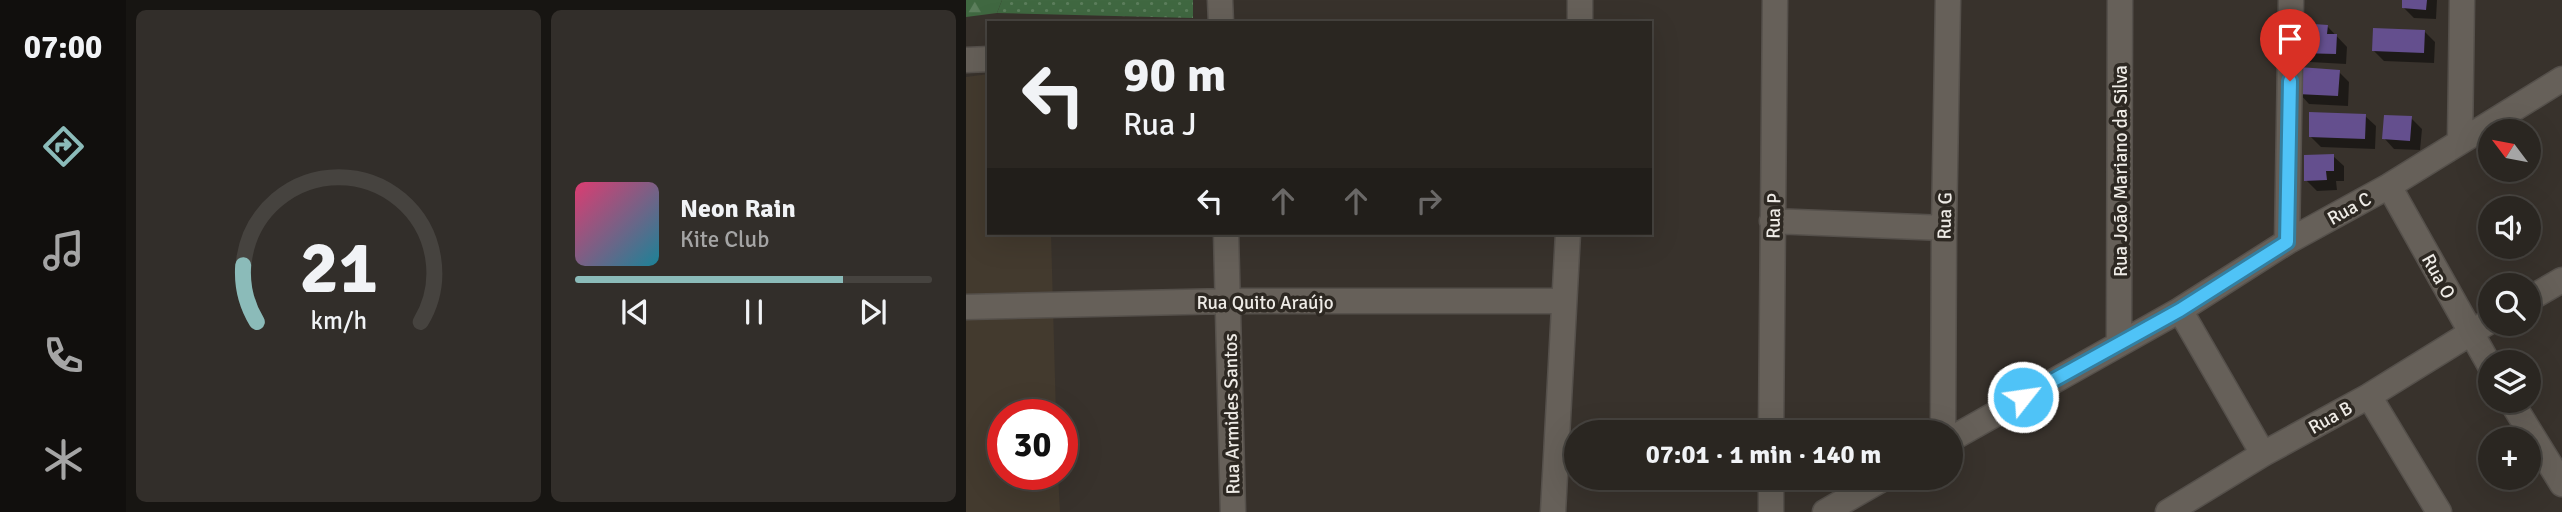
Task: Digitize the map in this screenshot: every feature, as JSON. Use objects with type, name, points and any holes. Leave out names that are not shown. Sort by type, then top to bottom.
[{"type":"street","points":[[1220,0],[1221,21]]},
{"type":"street","points":[[1580,0],[1580,21]]},
{"type":"street","name":"Rua P","points":[[1771,420],[1775,0]]},
{"type":"street","name":"Rua G","points":[[1943,420],[1948,0]]},
{"type":"street","name":"Rua João Mariano da Silva","points":[[2119,342],[2120,0]]},
{"type":"street","points":[[2287,242],[2291,0]]},
{"type":"street","points":[[2460,141],[2462,0]]},
{"type":"street","points":[[966,60],[987,60]]},
{"type":"street","name":"Rua C","points":[[1963,432],[2180,310],[2287,242],[2389,186],[2562,79]]},
{"type":"street","name":"Rua O","points":[[2389,186],[2478,323]]},
{"type":"street","points":[[1772,221],[1944,228]]},
{"type":"street","name":"Rua Armides Santos","points":[[1226,235],[1233,512]]},
{"type":"street","points":[[1553,512],[1568,235]]},
{"type":"street","points":[[2541,292],[2562,280]]},
{"type":"street","name":"Rua Quito Araújo","points":[[966,307],[1229,301],[1564,301]]},
{"type":"street","points":[[2180,310],[2263,454]]},
{"type":"street","name":"Rua B","points":[[2168,512],[2263,454],[2369,396],[2478,327]]},
{"type":"street","points":[[2369,396],[2439,512]]},
{"type":"street","points":[[2518,413],[2562,484]]},
{"type":"street","points":[[1771,490],[1771,512]]},
{"type":"street","points":[[1825,512],[1863,490]]},
{"type":"shaded area","points":[[987,74],[987,235],[1051,235],[1056,399],[987,399],[987,490],[1059,490],[1060,512],[966,512],[966,77]]},
{"type":"green space","points":[[966,0],[1002,0],[997,13],[966,17]]},
{"type":"green space","points":[[1002,0],[1193,0],[1193,18],[997,13]]},
{"type":"building","points":[[2402,0],[2427,0],[2426,10],[2402,8]]},
{"type":"building","points":[[2299,23],[2328,25],[2327,34],[2337,34],[2336,54],[2298,53]]},
{"type":"building","points":[[2373,28],[2425,30],[2424,53],[2372,51]]},
{"type":"building","points":[[2299,67],[2340,70],[2338,96],[2297,94]]},
{"type":"building","points":[[2309,112],[2366,114],[2365,139],[2309,137]]},
{"type":"building","points":[[2384,115],[2412,116],[2410,141],[2382,139]]},
{"type":"building","points":[[2334,154],[2334,171],[2326,171],[2327,180],[2304,181],[2304,155]]},
{"type":"route","points":[[2023,397],[2180,310],[2287,242],[2290,81]]}]
